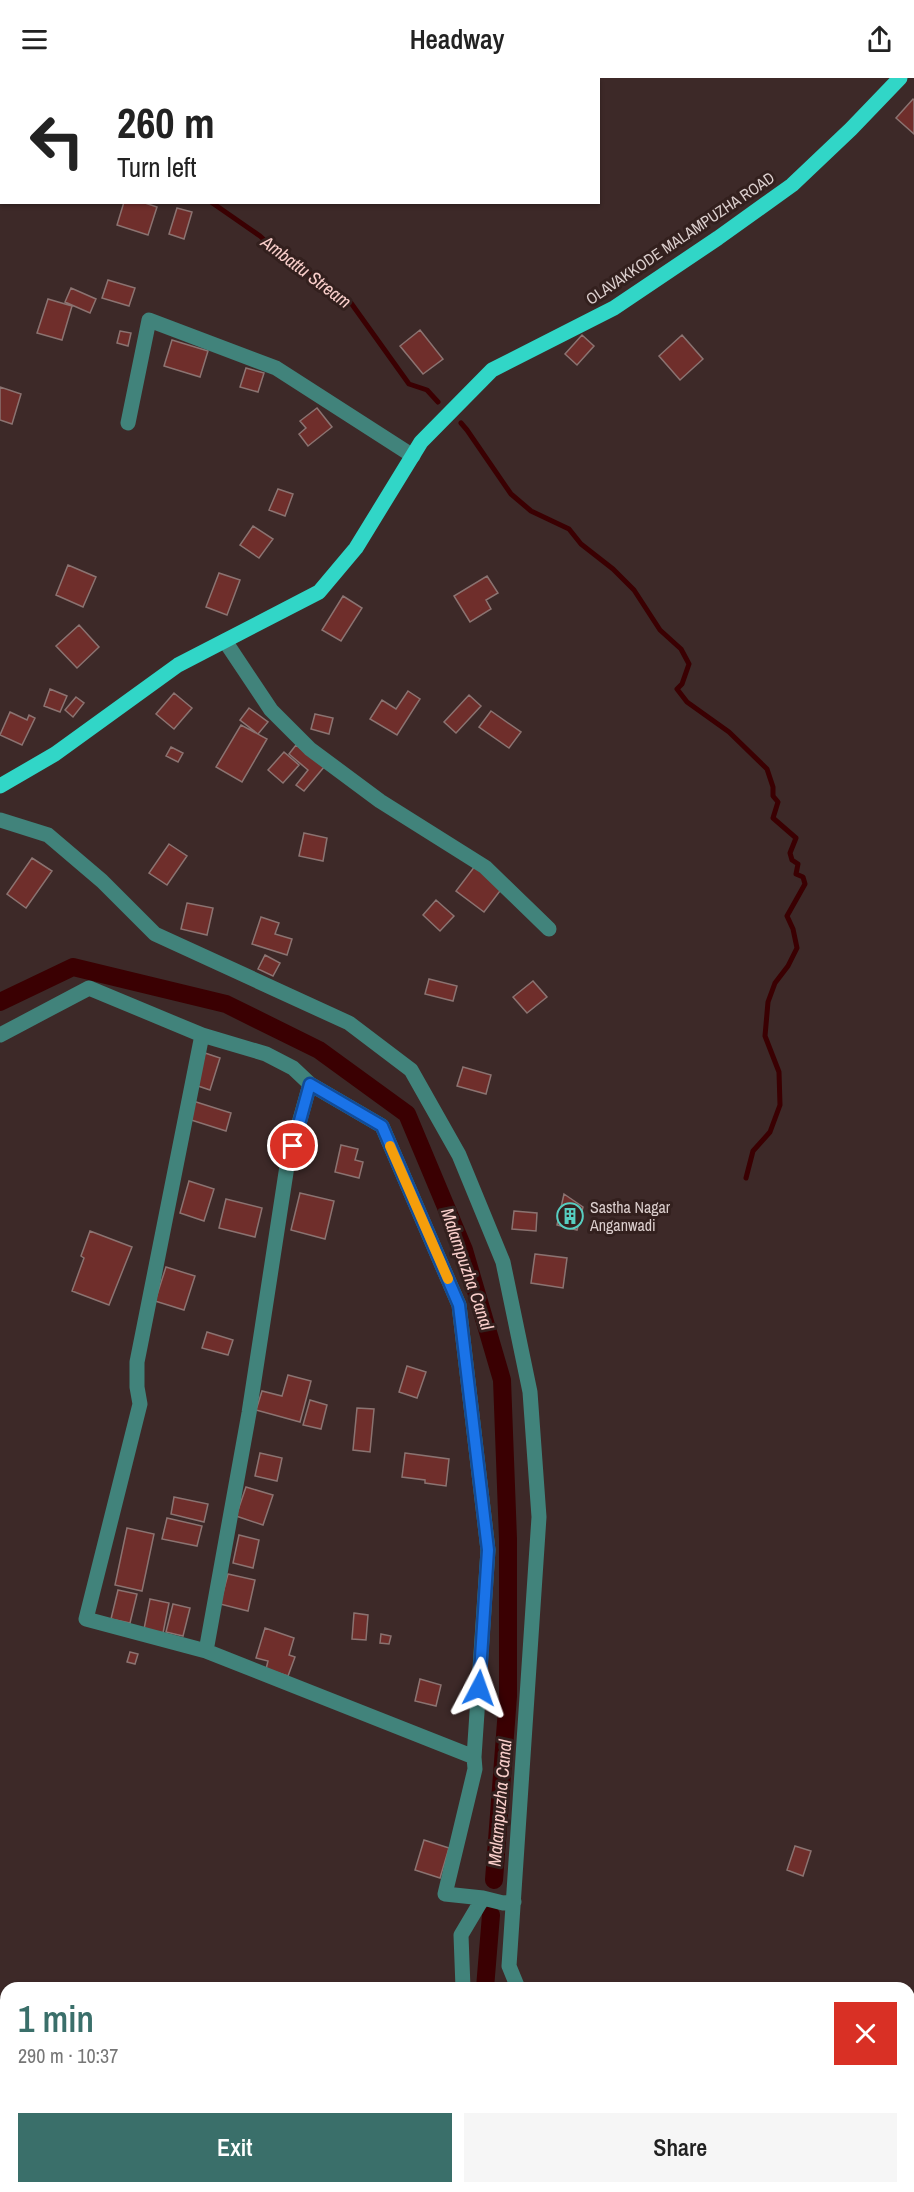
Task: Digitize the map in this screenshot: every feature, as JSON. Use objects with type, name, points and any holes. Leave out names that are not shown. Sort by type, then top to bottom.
[{"type":"main road","name":"OLAVAKKODE MALAMPUZHA ROAD","points":[[0,786],[55,754],[178,665],[319,592],[356,548],[421,442],[492,370],[614,308],[746,218],[792,185],[900,78]]},
{"type":"street","points":[[128,423],[149,320],[276,368],[412,456]]},
{"type":"street","points":[[225,641],[271,710],[310,749],[380,801],[485,867],[549,929]]},
{"type":"street","points":[[0,820],[48,835],[102,882],[155,933],[349,1023],[411,1070],[459,1155],[503,1262],[530,1392],[539,1517],[508,1903],[509,1966],[516,1982]]},
{"type":"street","points":[[0,1035],[89,988],[202,1035],[266,1054],[293,1068],[310,1084],[382,1126],[459,1305],[488,1550],[475,1768],[445,1894],[508,1903]]},
{"type":"street","points":[[202,1035],[137,1362],[140,1404],[86,1619],[206,1651],[474,1757]]},
{"type":"street","points":[[206,1651],[249,1413],[287,1166],[310,1084]]},
{"type":"street","points":[[463,1982],[461,1935],[483,1898]]},
{"type":"building","points":[[914,100],[914,134],[896,118]]},
{"type":"building","points":[[123,204],[148,204],[157,207],[148,235],[117,225]]},
{"type":"building","points":[[177,208],[192,212],[184,239],[169,234]]},
{"type":"building","points":[[108,280],[135,288],[129,306],[102,298]]},
{"type":"building","points":[[71,288],[96,299],[90,313],[65,302]]},
{"type":"building","points":[[48,299],[72,306],[62,340],[37,333]]},
{"type":"building","points":[[420,330],[443,359],[423,374],[400,346]]},
{"type":"building","points":[[120,331],[131,333],[128,346],[117,343]]},
{"type":"building","points":[[582,335],[594,346],[577,365],[565,354]]},
{"type":"building","points":[[682,335],[703,359],[680,380],[659,356]]},
{"type":"building","points":[[172,340],[208,351],[200,377],[164,366]]},
{"type":"building","points":[[246,368],[264,373],[258,392],[240,387]]},
{"type":"building","points":[[0,387],[21,394],[12,424],[0,420]]},
{"type":"building","points":[[317,408],[332,427],[308,446],[299,434],[306,428],[300,421]]},
{"type":"building","points":[[278,489],[293,494],[285,516],[269,510]]},
{"type":"building","points":[[253,526],[273,539],[259,558],[240,545]]},
{"type":"building","points":[[68,565],[96,577],[83,607],[56,595]]},
{"type":"building","points":[[219,573],[240,580],[227,615],[206,607]]},
{"type":"building","points":[[487,576],[498,593],[486,600],[491,609],[470,622],[454,596]]},
{"type":"building","points":[[343,596],[362,608],[341,641],[322,630]]},
{"type":"building","points":[[79,625],[99,647],[77,668],[56,646]]},
{"type":"building","points":[[50,689],[67,696],[60,712],[44,706]]},
{"type":"building","points":[[408,691],[420,699],[397,735],[370,719],[382,700],[396,709]]},
{"type":"building","points":[[174,693],[192,708],[174,729],[156,714]]},
{"type":"building","points":[[469,695],[481,706],[456,733],[444,722]]},
{"type":"building","points":[[76,697],[84,703],[73,717],[65,710]]},
{"type":"building","points":[[249,708],[268,722],[258,734],[240,720]]},
{"type":"building","points":[[491,711],[521,732],[509,748],[479,727]]},
{"type":"building","points":[[10,712],[27,720],[29,715],[35,718],[22,745],[0,735]]},
{"type":"building","points":[[315,714],[333,718],[329,734],[311,729]]},
{"type":"building","points":[[241,725],[267,739],[242,782],[216,767]]},
{"type":"building","points":[[296,745],[324,767],[304,791],[296,785],[308,770],[289,754]]},
{"type":"building","points":[[171,747],[183,753],[178,762],[166,756]]},
{"type":"building","points":[[284,752],[299,765],[283,783],[268,770]]},
{"type":"building","points":[[304,833],[327,838],[323,861],[299,856]]},
{"type":"building","points":[[169,844],[187,856],[167,885],[149,873]]},
{"type":"building","points":[[32,858],[52,871],[26,908],[7,894]]},
{"type":"building","points":[[475,866],[503,887],[484,912],[456,891]]},
{"type":"building","points":[[436,900],[454,916],[440,931],[423,915]]},
{"type":"building","points":[[187,903],[213,908],[207,935],[181,929]]},
{"type":"building","points":[[261,917],[279,923],[275,934],[292,939],[287,955],[252,944]]},
{"type":"building","points":[[265,955],[280,963],[273,976],[258,969]]},
{"type":"building","points":[[429,979],[457,986],[453,1001],[425,994]]},
{"type":"building","points":[[533,981],[547,997],[527,1013],[513,997]]},
{"type":"building","points":[[205,1053],[220,1058],[210,1090],[195,1085]]},
{"type":"building","points":[[463,1067],[491,1075],[486,1094],[457,1086]]},
{"type":"building","points":[[193,1101],[231,1113],[226,1131],[188,1119]]},
{"type":"building","points":[[341,1145],[358,1149],[355,1160],[363,1162],[359,1178],[335,1172]]},
{"type":"building","points":[[189,1181],[214,1189],[204,1221],[180,1213]]},
{"type":"building","points":[[300,1193],[334,1201],[325,1239],[291,1230]]},
{"type":"building","name":"Sastha Nagar Anganwadi","points":[[564,1194],[583,1207],[577,1230],[557,1225]]},
{"type":"building","points":[[226,1199],[262,1208],[255,1237],[219,1228]]},
{"type":"building","points":[[514,1211],[537,1213],[536,1231],[512,1229]]},
{"type":"building","points":[[90,1231],[132,1247],[109,1305],[72,1291],[84,1258],[81,1256]]},
{"type":"building","points":[[535,1254],[567,1258],[563,1288],[531,1283]]},
{"type":"building","points":[[166,1267],[195,1276],[184,1310],[155,1301]]},
{"type":"building","points":[[207,1332],[233,1340],[228,1355],[202,1348]]},
{"type":"building","points":[[407,1366],[426,1372],[417,1398],[399,1392]]},
{"type":"building","points":[[288,1375],[311,1381],[300,1422],[256,1410],[262,1391],[282,1396]]},
{"type":"building","points":[[310,1400],[327,1405],[321,1429],[303,1425]]},
{"type":"building","points":[[357,1408],[374,1409],[370,1452],[353,1450]]},
{"type":"building","points":[[260,1453],[282,1458],[277,1481],[255,1476]]},
{"type":"building","points":[[405,1453],[449,1459],[446,1486],[402,1477]]},
{"type":"building","points":[[246,1487],[273,1495],[263,1525],[236,1516]]},
{"type":"building","points":[[174,1497],[208,1504],[204,1522],[171,1514]]},
{"type":"building","points":[[167,1518],[202,1526],[197,1546],[162,1539]]},
{"type":"building","points":[[127,1528],[154,1534],[142,1591],[115,1585]]},
{"type":"building","points":[[239,1535],[259,1540],[253,1568],[233,1563]]},
{"type":"building","points":[[228,1574],[255,1580],[248,1611],[220,1604]]},
{"type":"building","points":[[118,1590],[137,1594],[130,1623],[111,1619]]},
{"type":"building","points":[[150,1599],[169,1603],[163,1633],[144,1629]]},
{"type":"building","points":[[173,1604],[190,1608],[183,1636],[166,1632]]},
{"type":"building","points":[[354,1613],[368,1615],[366,1640],[352,1639]]},
{"type":"building","points":[[265,1628],[294,1638],[289,1655],[295,1657],[288,1676],[266,1669],[268,1661],[256,1658]]},
{"type":"building","points":[[381,1634],[391,1636],[389,1644],[380,1643]]},
{"type":"building","points":[[130,1652],[138,1654],[135,1664],[127,1662]]},
{"type":"building","points":[[420,1679],[441,1685],[436,1706],[415,1701]]},
{"type":"building","points":[[424,1840],[449,1848],[440,1878],[415,1870]]},
{"type":"building","points":[[795,1846],[811,1851],[803,1876],[787,1870]]},
{"type":"waterway","name":"Ambattu Stream","points":[[214,204],[260,236],[281,255],[351,303],[409,384],[427,390],[438,402]]},
{"type":"waterway","name":"Ambattu Stream","points":[[461,423],[511,494],[531,511],[569,529],[581,544],[613,569],[634,590],[660,630],[681,649],[689,664],[682,684],[677,689],[687,702],[729,732],[767,769],[773,787],[773,796],[778,802],[773,818],[796,838],[790,853],[792,860],[798,864],[796,874],[803,877],[805,884],[787,916],[793,929],[797,948],[788,966],[775,983],[768,1002],[765,1036],[779,1072],[780,1105],[770,1132],[753,1151],[746,1178]]},
{"type":"waterway","name":"Malampuzha Canal","points":[[0,1002],[73,967],[226,1004],[319,1050],[407,1114],[464,1250],[502,1380],[508,1539],[508,1696],[494,1880]]},
{"type":"waterway","name":"Malampuzha Canal","points":[[485,1982],[491,1915]]},
{"type":"slow traffic","points":[[390,1146],[448,1279]]},
{"type":"place","name":"Sastha Nagar Anganwadi","points":[[570,1216]]},
{"type":"route","points":[[293,1146],[310,1084],[382,1126],[459,1305],[488,1550],[479,1688]]}]
